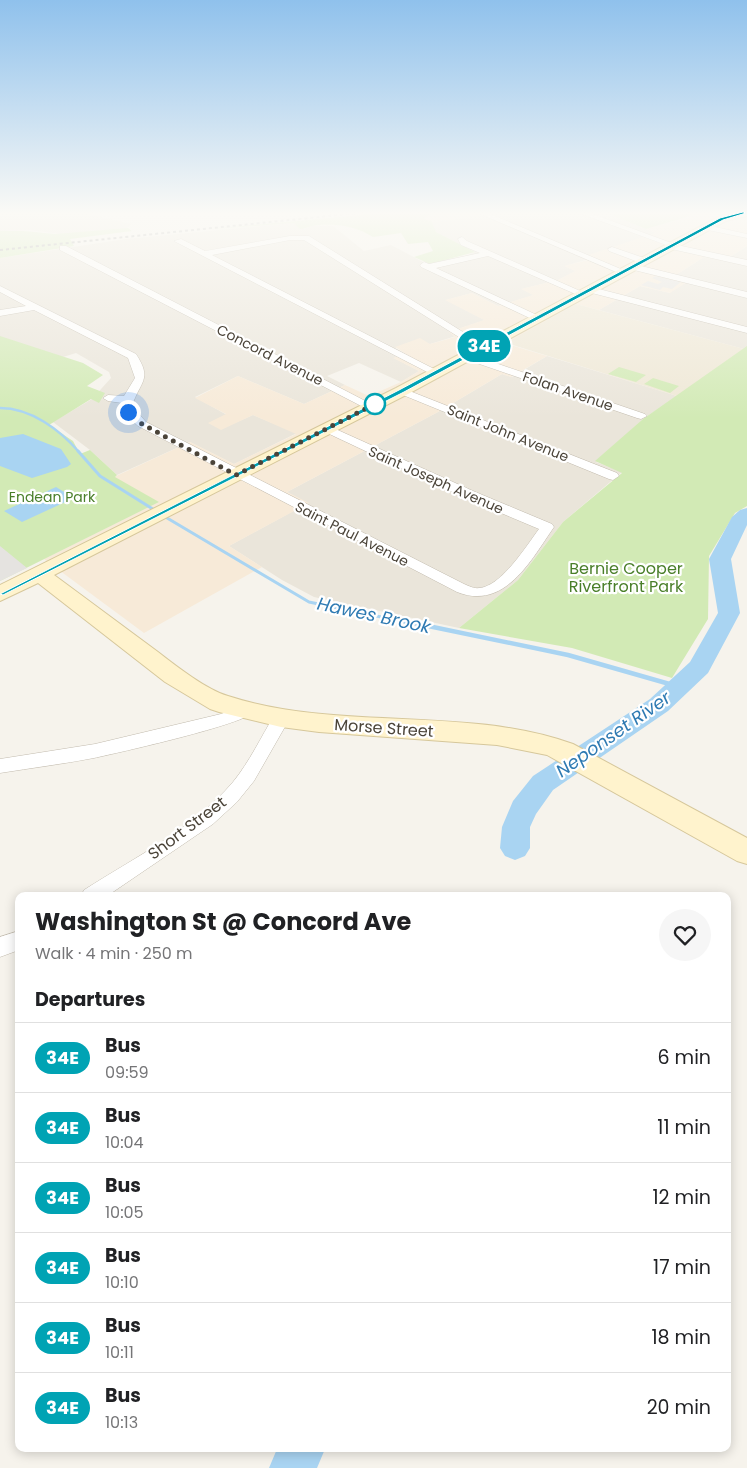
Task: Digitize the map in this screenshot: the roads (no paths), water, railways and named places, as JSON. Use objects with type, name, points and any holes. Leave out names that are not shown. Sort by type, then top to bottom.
[{"type":"main road","points":[[0,594],[371,407],[606,282]]},
{"type":"main road","points":[[39,574],[198,692],[219,703],[246,711]]},
{"type":"main road","name":"Morse Street","points":[[246,711],[319,723],[497,736],[550,746],[564,751],[747,852]]},
{"type":"street","name":"Concord Avenue","points":[[128,282],[371,407]]},
{"type":"street","points":[[258,282],[435,372]]},
{"type":"street","points":[[377,282],[482,347]]},
{"type":"street","points":[[459,282],[536,318]]},
{"type":"street","points":[[559,282],[587,292],[747,330]]},
{"type":"street","points":[[692,282],[747,295]]},
{"type":"street","points":[[0,289],[132,356],[140,369],[140,376],[127,400],[108,398]]},
{"type":"street","points":[[0,313],[36,307]]},
{"type":"street","name":"Folan Avenue","points":[[466,356],[641,416]]},
{"type":"street","name":"Saint John Avenue","points":[[402,391],[613,476]]},
{"type":"street","name":"Saint Paul Avenue","points":[[127,400],[128,412],[142,424],[236,475],[396,557],[469,591]]},
{"type":"street","name":"Saint Joseph Avenue","points":[[327,429],[460,491],[547,527],[507,579],[495,587],[479,593],[469,591]]},
{"type":"street","points":[[0,766],[94,751],[225,719],[246,711]]},
{"type":"street","name":"Short Street","points":[[97,892],[221,806],[245,778],[268,744],[281,718]]},
{"type":"street","points":[[0,946],[15,941]]},
{"type":"water","points":[[23,434],[61,449],[71,464],[32,478],[0,466],[0,438]]},
{"type":"water","points":[[56,487],[74,498],[22,522],[4,511]]},
{"type":"waterway","name":"Hawes Brook","points":[[0,408],[12,409],[34,416],[54,428],[78,451]]},
{"type":"waterway","name":"Hawes Brook","points":[[78,451],[100,476],[156,511]]},
{"type":"waterway","name":"Neponset River","points":[[515,848],[516,827],[523,809],[543,783],[659,705],[699,667],[729,613],[720,559],[739,521],[747,514]]},
{"type":"waterway","name":"Hawes Brook","points":[[162,515],[309,602],[410,623]]},
{"type":"waterway","name":"Hawes Brook","points":[[404,621],[568,655],[680,687]]},
{"type":"waterway","name":"Neponset River","points":[[293,1468],[300,1452]]},
{"type":"park label","name":"Endean Park","points":[[52,497]]},
{"type":"park label","name":"Bernie Cooper Riverfront Park","points":[[626,577]]}]
